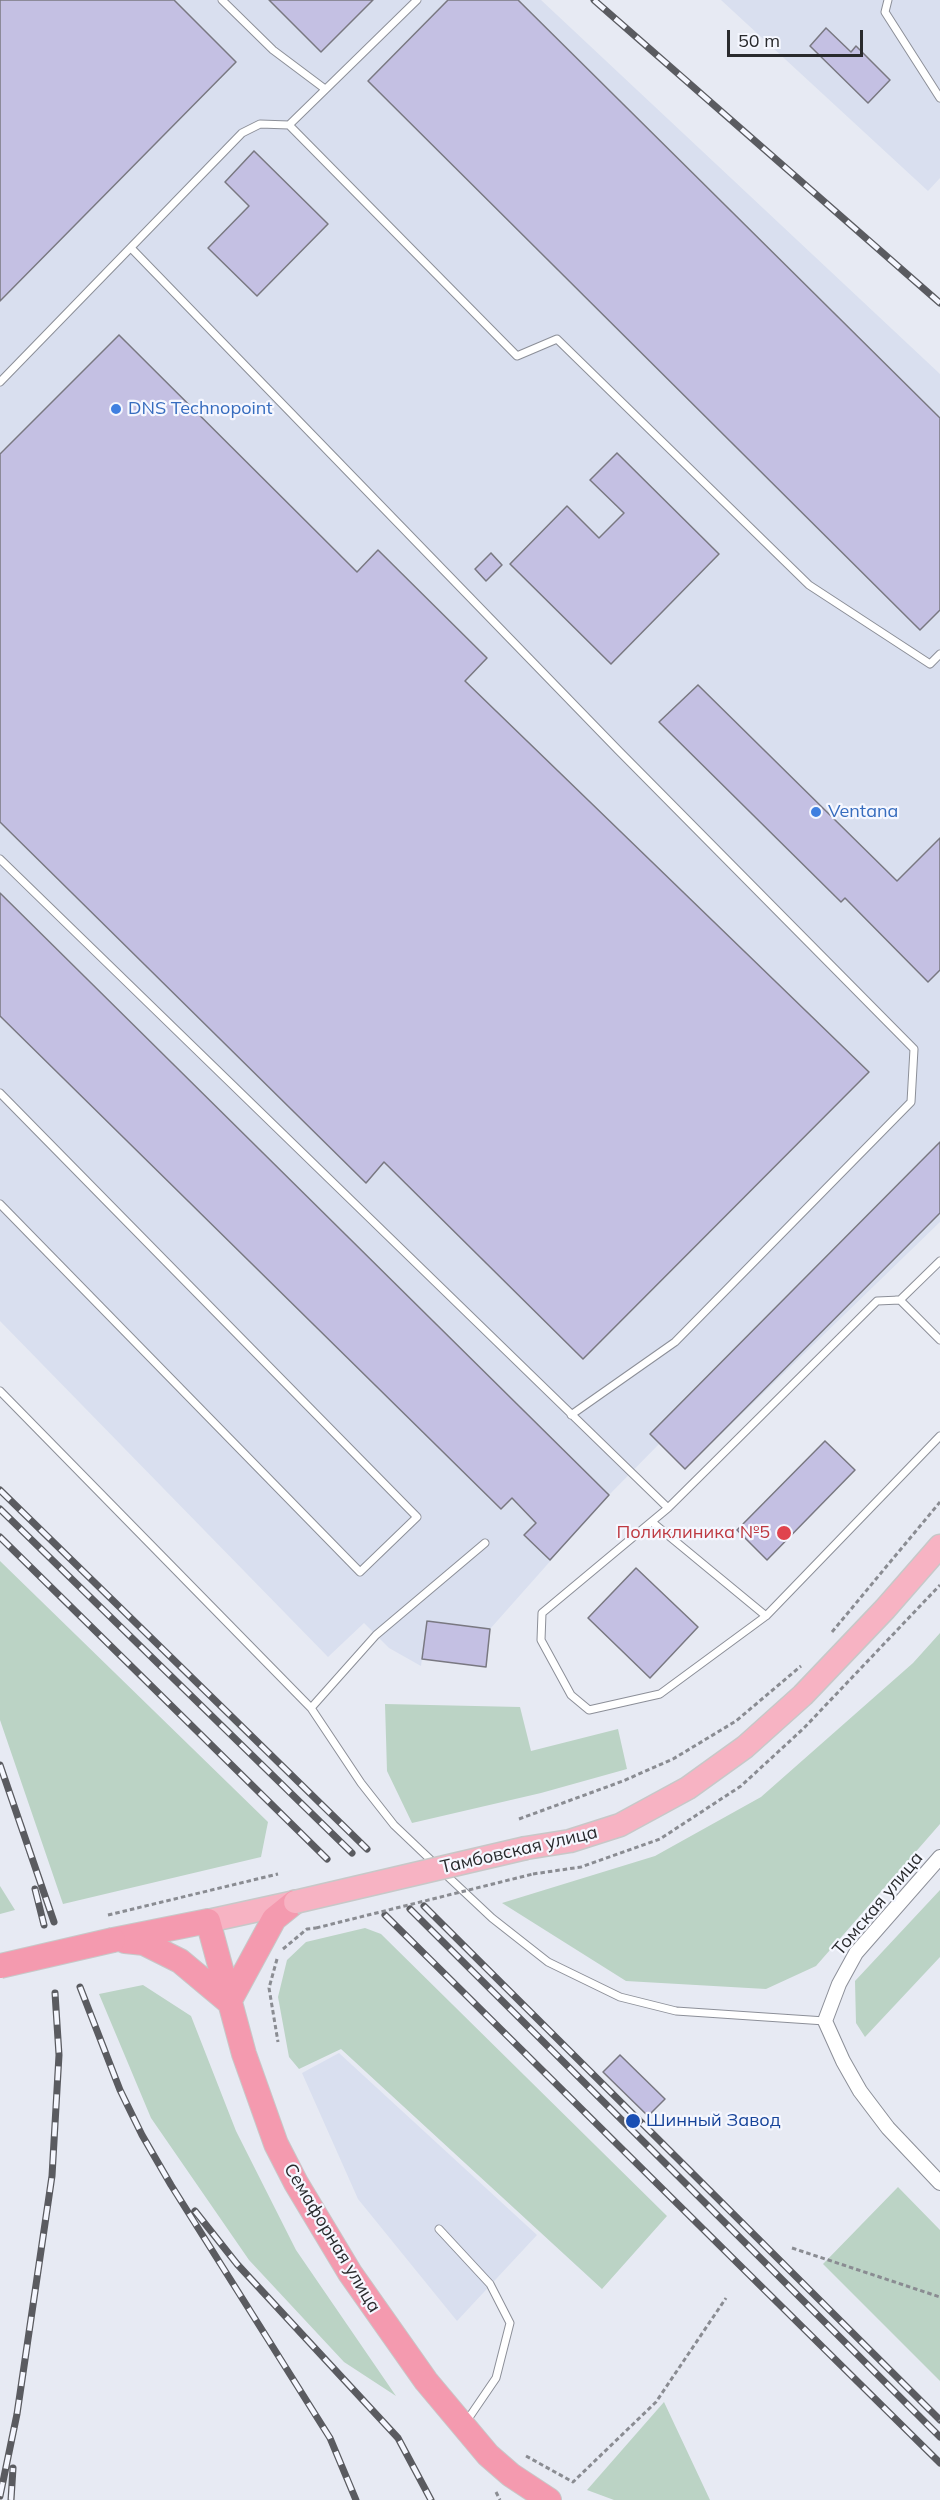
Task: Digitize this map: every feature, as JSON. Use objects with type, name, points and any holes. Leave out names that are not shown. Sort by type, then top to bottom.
[{"type":"highway","points":[[113,1940],[144,1943],[180,1961],[229,2002],[274,1919],[296,1902]]},
{"type":"highway","name":"Тамбовская улица","points":[[0,1966],[208,1921]]},
{"type":"highway","name":"Семафорная улица","points":[[208,1921],[229,2002],[276,2144],[296,2182],[350,2273],[419,2371],[463,2427],[503,2468],[549,2500]]},
{"type":"main road","name":"Тамбовская улица","points":[[208,1921],[526,1848],[570,1841],[620,1825],[688,1788],[745,1747],[803,1695],[885,1609],[940,1546]]},
{"type":"street","name":"Томская улица","points":[[825,2021],[838,1984],[856,1953],[940,1857]]},
{"type":"street","points":[[825,2021],[860,2091],[888,2128],[940,2182]]},
{"type":"lane","points":[[222,0],[273,50],[325,89]]},
{"type":"lane","points":[[0,382],[242,133],[260,124],[289,124],[417,0]]},
{"type":"lane","points":[[888,0],[885,12],[940,98]]},
{"type":"lane","points":[[289,124],[517,357],[557,339],[809,585],[930,664],[940,654]]},
{"type":"lane","points":[[132,248],[610,742],[915,1049],[911,1102],[675,1342],[571,1415]]},
{"type":"lane","points":[[0,859],[668,1508]]},
{"type":"lane","points":[[0,1093],[417,1517],[360,1572],[0,1204]]},
{"type":"lane","points":[[940,1261],[900,1300],[877,1301],[668,1508],[542,1613],[541,1640],[571,1695],[589,1710],[660,1694],[766,1616],[940,1436]]},
{"type":"lane","points":[[900,1300],[940,1340]]},
{"type":"lane","points":[[0,1391],[311,1708],[361,1783],[394,1825],[492,1918],[548,1962],[620,1997],[676,2011],[825,2021]]},
{"type":"lane","points":[[652,1522],[766,1616]]},
{"type":"lane","points":[[311,1708],[376,1635],[484,1543]]},
{"type":"lane","points":[[438,2229],[490,2284],[510,2323],[496,2378],[463,2427]]},
{"type":"path","points":[[829,1637],[940,1502]]},
{"type":"path","points":[[519,1819],[623,1781],[673,1759],[736,1721],[805,1662]]},
{"type":"path","points":[[278,2042],[268,1988],[280,1951],[307,1929],[533,1874]]},
{"type":"path","points":[[108,1916],[278,1875]]},
{"type":"path","points":[[792,2248],[940,2297]]},
{"type":"path","points":[[526,2456],[573,2482],[656,2402],[726,2298]]},
{"type":"path","points":[[495,2492],[500,2500]]},
{"type":"shaded area","points":[[0,0],[541,0],[940,374],[940,1222],[685,1469],[659,1444],[609,1495],[490,1629],[427,1621],[421,1666],[389,1648],[364,1623],[328,1657],[0,1321]]},
{"type":"shaded area","points":[[721,0],[940,0],[940,178],[928,191]]},
{"type":"shaded area","points":[[339,2053],[537,2235],[457,2321],[358,2199],[302,2073]]},
{"type":"green space","points":[[0,1561],[268,1822],[261,1857],[63,1904],[0,1720]]},
{"type":"green space","points":[[940,1633],[940,1824],[816,1966],[766,1989],[626,1981],[502,1903],[655,1856],[761,1797],[913,1663]]},
{"type":"green space","points":[[385,1704],[520,1707],[531,1751],[618,1729],[627,1769],[541,1793],[412,1823],[387,1771]]},
{"type":"green space","points":[[0,1886],[15,1910],[0,1914]]},
{"type":"green space","points":[[940,1890],[940,1957],[865,2037],[856,2023],[855,1981]]},
{"type":"green space","points":[[365,1928],[381,1934],[667,2216],[602,2289],[341,2049],[299,2069],[289,2057],[278,1997],[287,1960],[306,1942]]},
{"type":"green space","points":[[143,1985],[191,2016],[236,2131],[296,2250],[396,2396],[344,2362],[249,2260],[151,2118],[99,1994]]},
{"type":"green space","points":[[898,2187],[940,2230],[940,2381],[823,2264]]},
{"type":"green space","points":[[664,2402],[710,2500],[614,2500],[587,2490]]},
{"type":"building","points":[[0,0],[174,0],[236,62],[0,301]]},
{"type":"building","points":[[269,0],[373,0],[321,52]]},
{"type":"building","points":[[448,0],[518,0],[940,418],[940,610],[920,630],[368,81]]},
{"type":"building","points":[[826,28],[851,52],[856,46],[890,80],[868,103],[810,46]]},
{"type":"building","points":[[254,151],[328,224],[257,296],[208,248],[249,206],[225,182]]},
{"type":"building","points":[[119,335],[357,572],[378,550],[487,658],[465,681],[869,1072],[583,1359],[384,1162],[366,1183],[0,822],[0,454]]},
{"type":"building","points":[[617,453],[719,554],[611,664],[510,564],[567,506],[599,538],[624,513],[590,480]]},
{"type":"building","points":[[491,553],[502,565],[486,581],[475,569]]},
{"type":"building","points":[[698,685],[897,881],[940,838],[940,970],[928,982],[845,898],[841,902],[659,722]]},
{"type":"building","points":[[0,893],[609,1495],[550,1560],[524,1535],[536,1523],[512,1498],[501,1509],[0,1016]]},
{"type":"building","points":[[940,1142],[940,1213],[685,1469],[650,1434]]},
{"type":"building","points":[[825,1441],[855,1470],[767,1560],[737,1530]]},
{"type":"building","points":[[636,1568],[698,1627],[650,1678],[588,1618]]},
{"type":"building","points":[[427,1621],[490,1629],[486,1667],[422,1659]]},
{"type":"building","points":[[620,2055],[665,2099],[648,2116],[603,2072]]},
{"type":"railway","points":[[594,0],[940,303]]},
{"type":"railway","points":[[0,1490],[367,1849]]},
{"type":"railway","points":[[0,1509],[352,1853]]},
{"type":"railway","points":[[0,1537],[327,1859]]},
{"type":"railway","points":[[0,1765],[54,1922]]},
{"type":"railway","points":[[35,1889],[44,1925]]},
{"type":"railway","points":[[424,1906],[940,2420]]},
{"type":"railway","points":[[410,1909],[940,2437]]},
{"type":"railway","points":[[385,1915],[940,2463]]},
{"type":"railway","points":[[80,1987],[120,2090],[142,2135],[330,2438],[356,2500]]},
{"type":"railway","points":[[0,2496],[17,2414],[52,2176],[59,2055],[55,1993]]},
{"type":"railway","points":[[195,2211],[237,2264],[398,2438],[431,2500]]},
{"type":"railway","points":[[11,2500],[13,2468]]},
{"type":"place","name":"DNS Technopoint","points":[[116,409]]},
{"type":"place","name":"Ventana","points":[[816,812]]},
{"type":"place","name":"Поликлиника №5","points":[[784,1533]]},
{"type":"place","name":"Шинный Завод","points":[[633,2121]]}]
